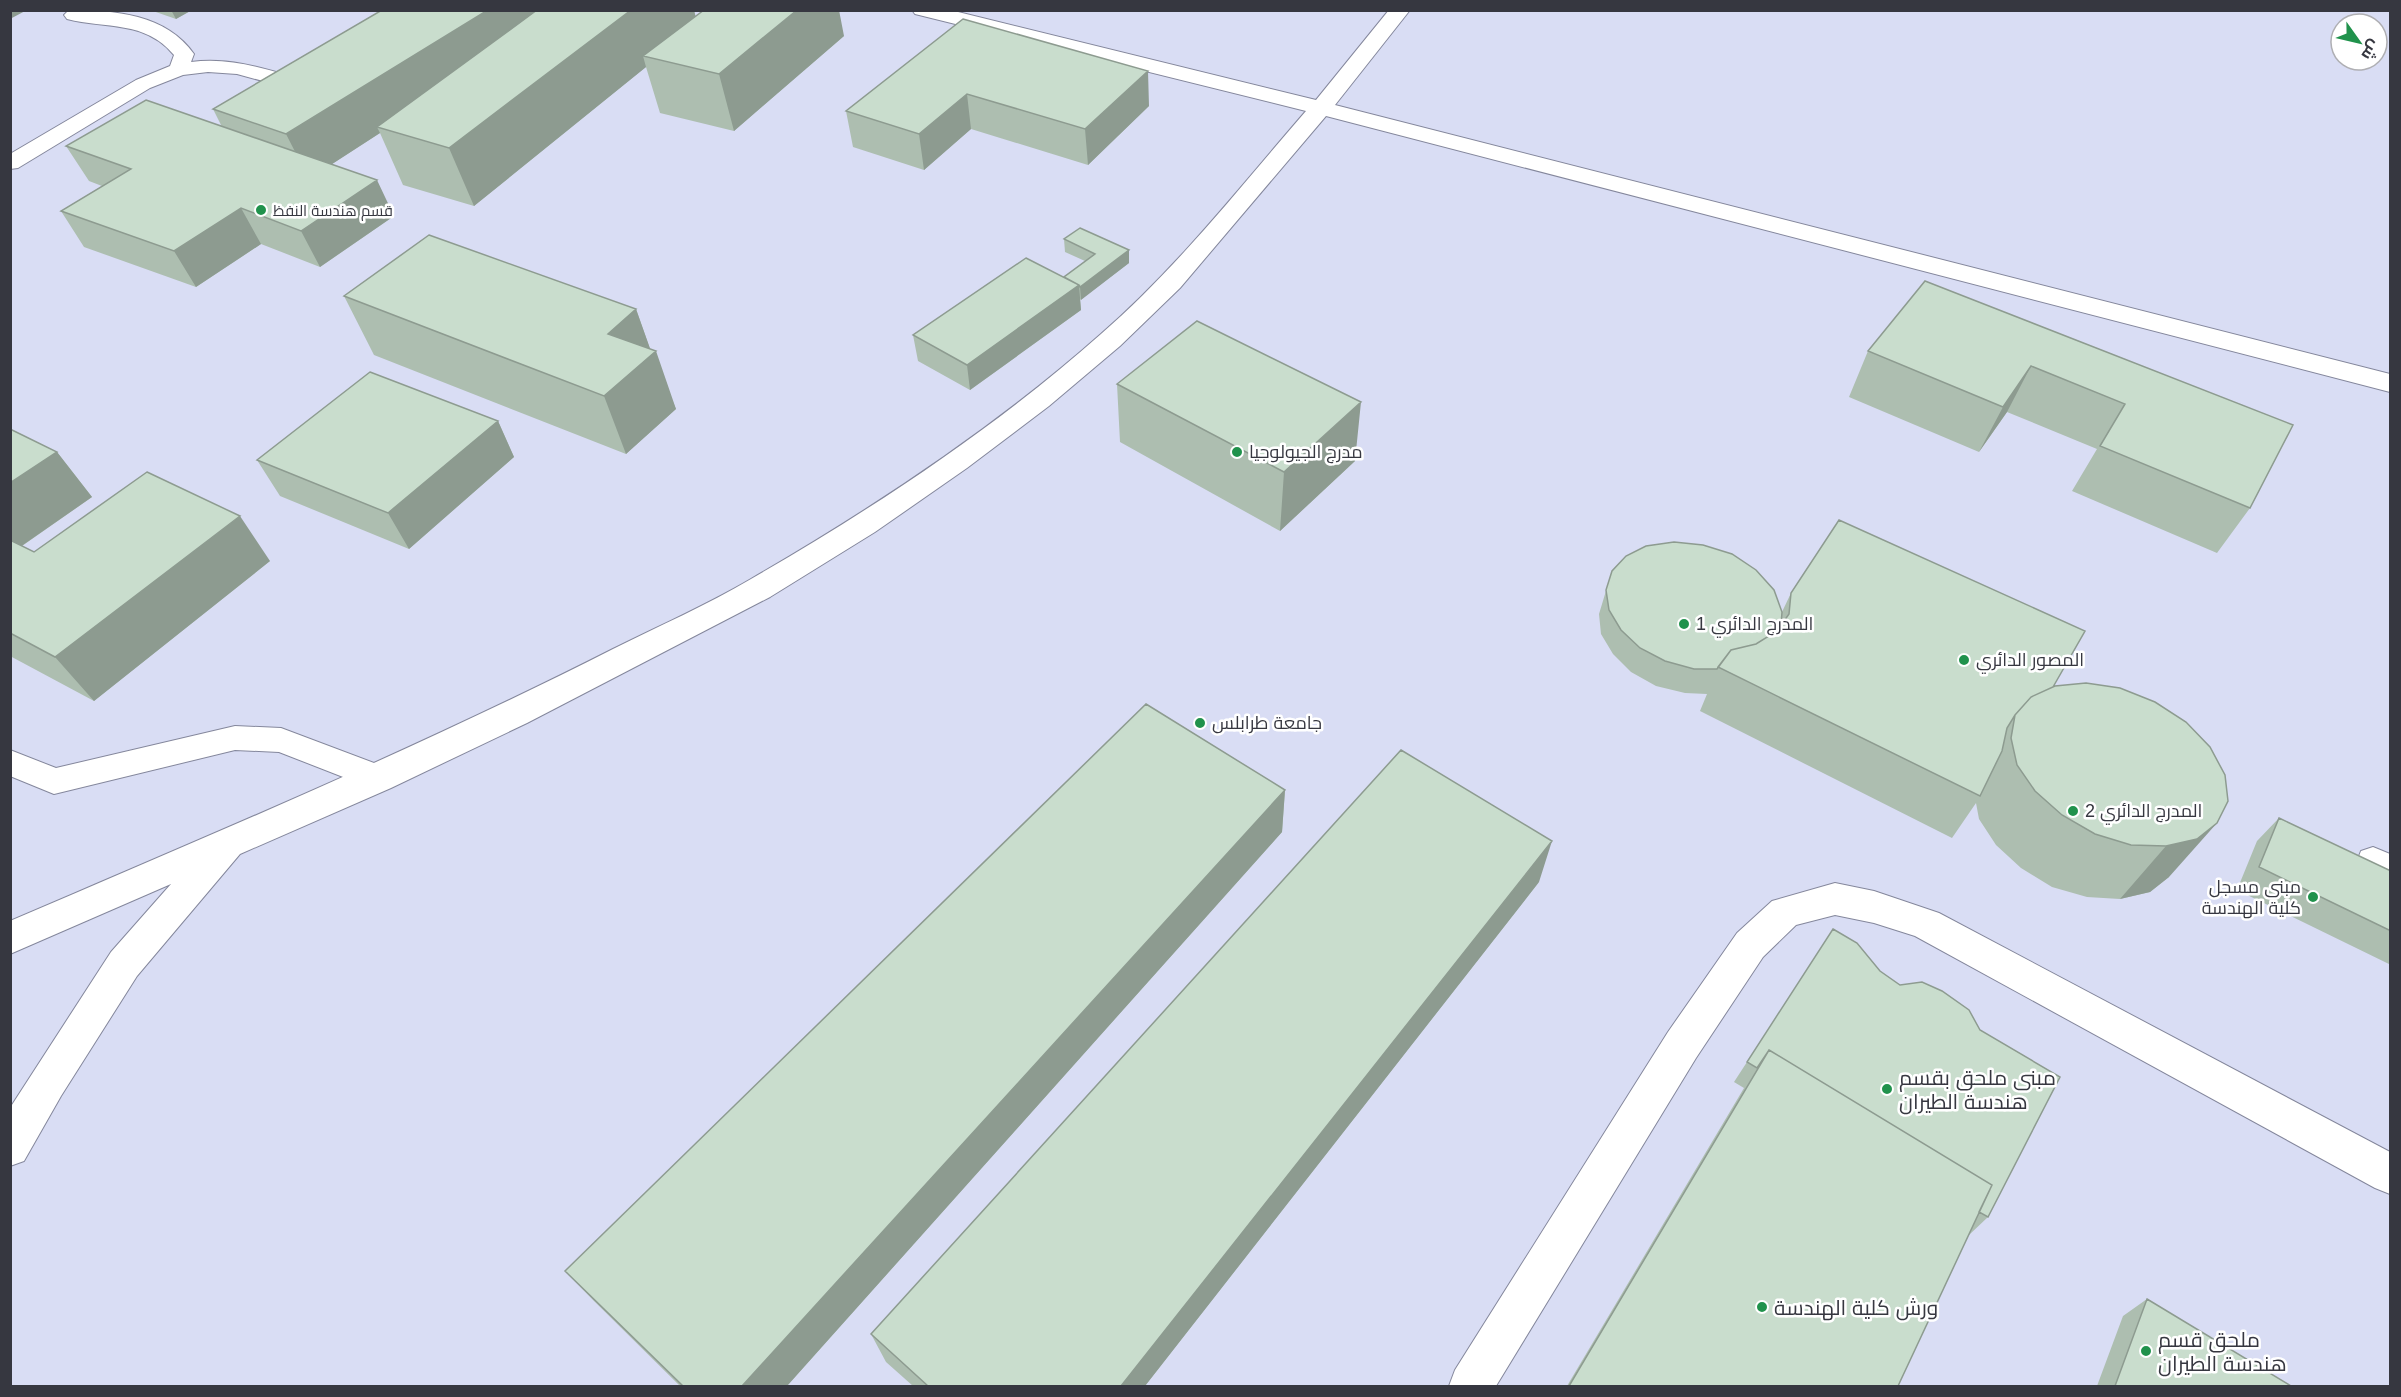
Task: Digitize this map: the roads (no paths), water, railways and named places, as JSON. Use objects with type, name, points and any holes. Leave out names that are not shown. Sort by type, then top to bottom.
[{"type":"street","points":[[922,10],[1321,108],[2391,383]]},
{"type":"street","points":[[10,938],[378,778],[515,714],[759,590],[864,525],[957,461],[1048,392],[1111,340],[1171,282],[1321,108],[1400,10]]},
{"type":"street","points":[[10,1147],[47,1083],[124,964],[230,842]]},
{"type":"street","points":[[1471,1386],[1682,1045],[1750,945],[1785,912],[1836,899],[1874,906],[1926,924],[2391,1174]]},
{"type":"lane","points":[[74,15],[124,19],[154,27],[175,40],[184,54],[179,70]]},
{"type":"lane","points":[[10,163],[143,84],[179,70],[208,66],[238,68],[322,91]]},
{"type":"lane","points":[[10,762],[54,781],[235,738],[281,740],[378,778]]},
{"type":"place","name":"قسم هندسة النفظ","points":[[261,210]]},
{"type":"place","name":"مدرج الجيولوجيا","points":[[1237,452]]},
{"type":"place","name":"المدرج الدائري 1","points":[[1684,624]]},
{"type":"place","name":"المصور الدائري","points":[[1964,660]]},
{"type":"place","name":"جامعة طرابلس","points":[[1200,723]]},
{"type":"place","name":"المدرج الدائري 2","points":[[2073,811]]},
{"type":"place","name":"مبنى مسجل كلية الهندسة","points":[[2313,897]]},
{"type":"place","name":"مبنى ملحق بقسم هندسة الطيران","points":[[1887,1089]]},
{"type":"place","name":"ورش كلية الهندسة","points":[[1762,1307]]},
{"type":"place","name":"ملحق قسم هندسة الطيران","points":[[2146,1351]]}]
